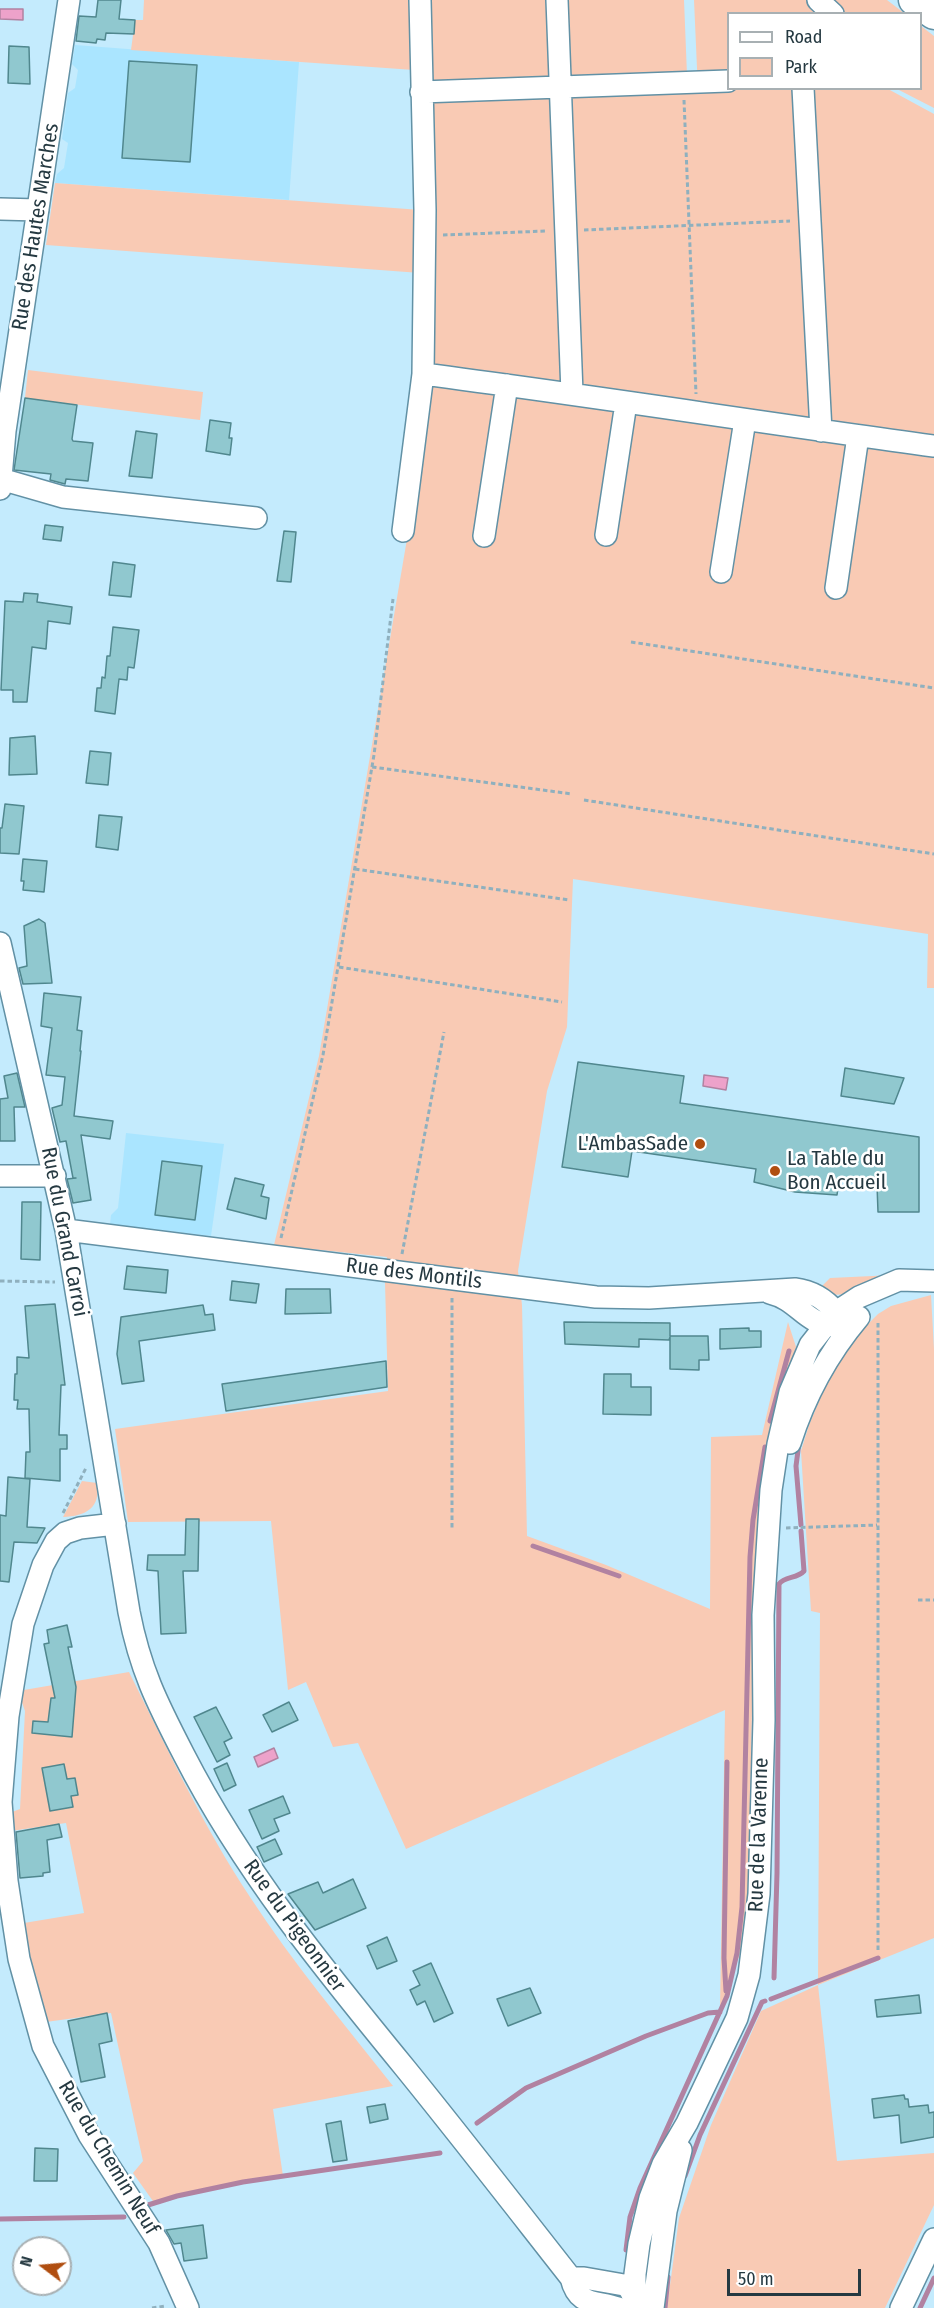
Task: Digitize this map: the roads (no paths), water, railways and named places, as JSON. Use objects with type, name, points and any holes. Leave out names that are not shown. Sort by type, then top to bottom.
[{"type":"highway","points":[[914,0],[934,14]]},
{"type":"street","name":"Rue des Hautes Marches","points":[[0,484],[5,431],[69,0]]},
{"type":"street","points":[[403,531],[423,374],[425,236],[420,0]]},
{"type":"street","points":[[557,0],[572,393]]},
{"type":"street","points":[[818,0],[831,12]]},
{"type":"street","points":[[421,92],[727,81]]},
{"type":"street","points":[[803,90],[821,431]]},
{"type":"street","points":[[0,209],[38,210]]},
{"type":"street","points":[[423,374],[572,393],[626,403],[934,446]]},
{"type":"street","points":[[484,536],[507,385]]},
{"type":"street","points":[[606,535],[626,403]]},
{"type":"street","points":[[721,572],[744,420]]},
{"type":"street","points":[[836,588],[858,436]]},
{"type":"street","points":[[0,484],[63,497],[256,519]]},
{"type":"street","name":"Rue du Grand Carroi","points":[[0,943],[66,1230],[115,1524]]},
{"type":"street","points":[[0,1176],[55,1176]]},
{"type":"street","name":"Rue des Montils","points":[[66,1230],[596,1297],[649,1298],[764,1291],[801,1290],[823,1299],[831,1321],[808,1317],[789,1299],[764,1291]]},
{"type":"street","points":[[831,1321],[859,1297],[899,1280],[934,1282]]},
{"type":"street","points":[[831,1321],[851,1324],[868,1318],[869,1308],[894,1293],[934,1282]]},
{"type":"street","points":[[801,1312],[809,1326],[810,1345]]},
{"type":"street","name":"Rue de la Varenne","points":[[769,1531],[779,1477],[798,1418],[817,1376],[833,1350],[868,1318]]},
{"type":"street","points":[[798,1418],[799,1402],[805,1383],[834,1335],[831,1321]]},
{"type":"street","name":"Rue de la Varenne","points":[[637,2306],[666,2211],[687,2123],[737,2018],[749,1975],[759,1894],[764,1720],[763,1615],[771,1490],[790,1392],[810,1345],[831,1321]]},
{"type":"street","name":"Rue du Chemin Neuf","points":[[115,1524],[80,1528],[65,1533],[56,1541],[43,1565],[22,1624],[8,1716],[1,1802],[7,1881],[19,1959],[43,2046],[89,2135],[159,2243],[188,2308]]},
{"type":"street","name":"Rue du Pigeonnier","points":[[115,1524],[129,1612],[143,1669],[153,1694],[203,1793],[258,1880],[343,1992],[571,2278],[624,2285],[629,2288],[637,2306]]},
{"type":"street","points":[[901,2308],[934,2239]]},
{"type":"waterway","points":[[770,1421],[789,1351]]},
{"type":"waterway","points":[[799,1443],[796,1466],[801,1525]]},
{"type":"waterway","points":[[626,2250],[630,2217],[640,2188],[727,1996],[737,1953],[742,1907],[750,1557],[753,1520],[765,1447]]},
{"type":"waterway","points":[[774,1978],[779,1584],[804,1571],[801,1531]]},
{"type":"waterway","points":[[533,1546],[619,1576]]},
{"type":"waterway","points":[[726,1991],[724,1958],[727,1762]]},
{"type":"waterway","points":[[771,1999],[878,1958]]},
{"type":"waterway","points":[[685,2176],[700,2135],[762,2002],[765,2001]]},
{"type":"waterway","points":[[477,2123],[526,2088],[646,2036],[708,2013],[720,2012]]},
{"type":"waterway","points":[[148,2205],[177,2196],[243,2182],[440,2153]]},
{"type":"waterway","points":[[0,2219],[124,2217]]},
{"type":"waterway","points":[[665,2308],[668,2277]]},
{"type":"waterway","points":[[920,2308],[934,2278]]},
{"type":"place","name":"L'AmbasSade","points":[[700,1144]]},
{"type":"place","name":"La Table du Bon Accueil","points":[[775,1171]]}]
